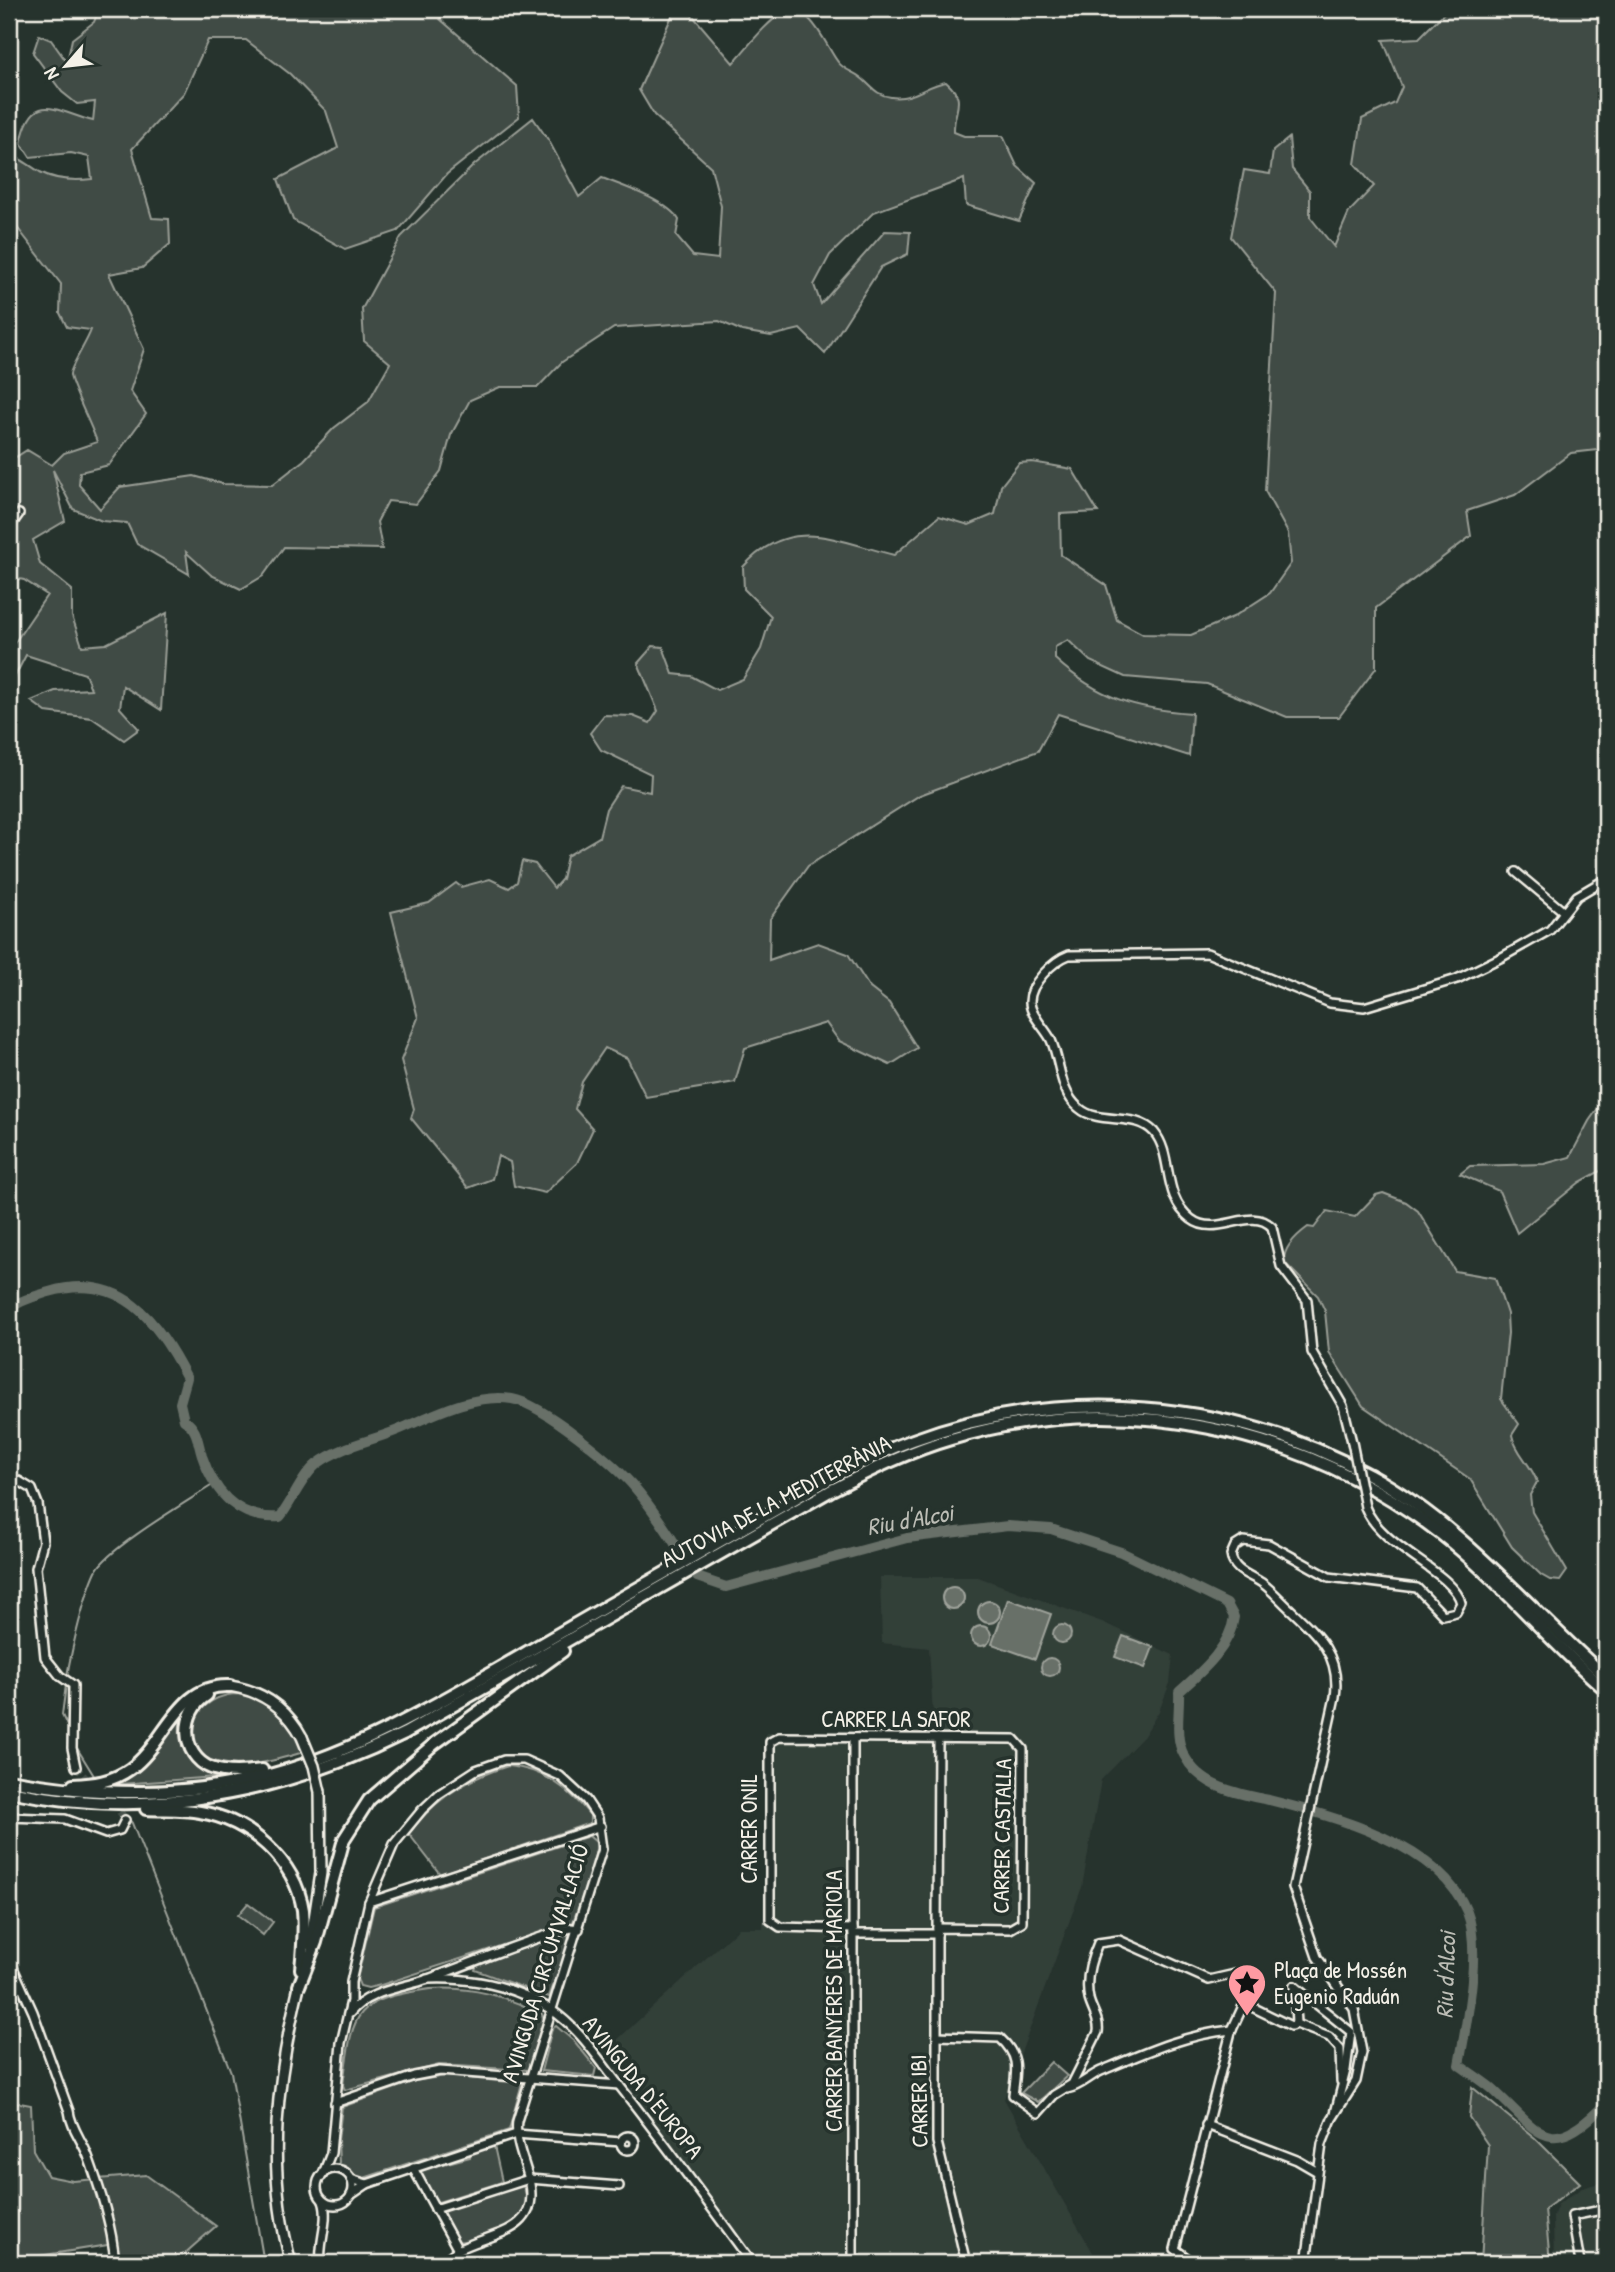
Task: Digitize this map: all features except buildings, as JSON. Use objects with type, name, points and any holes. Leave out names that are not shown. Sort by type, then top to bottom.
[{"type":"highway","name":"AUTOVIA DE LA MEDITERRÀNIA","points":[[9,1780],[86,1792],[152,1794],[205,1788],[296,1767],[364,1741],[572,1637],[830,1491],[935,1438],[990,1418],[1078,1406],[1171,1411],[1268,1431],[1340,1459],[1416,1503],[1468,1543],[1606,1676]]},
{"type":"highway","name":"AUTOVIA DE LA MEDITERRÀNIA","points":[[9,1791],[66,1801],[116,1804],[222,1796],[313,1772],[370,1751],[405,1733],[572,1637],[818,1485],[899,1446],[1031,1422],[1123,1417],[1215,1428],[1279,1446],[1333,1468],[1415,1515],[1479,1567],[1562,1651],[1606,1690]]},
{"type":"highway","points":[[299,1986],[316,1942],[344,1839],[369,1800],[407,1765],[572,1637]]},
{"type":"highway","points":[[229,1686],[201,1699],[190,1713],[188,1740],[198,1759],[213,1769],[226,1772],[296,1767]]},
{"type":"highway","points":[[28,1783],[72,1785],[114,1778],[140,1761],[186,1701],[209,1688],[229,1686]]},
{"type":"highway","points":[[116,1804],[215,1816],[243,1828],[271,1850],[290,1875],[302,1909],[304,1937],[299,1986]]},
{"type":"main road","points":[[229,1686],[247,1689],[268,1699],[289,1717],[302,1737],[314,1766],[320,1792],[321,1873],[313,1934],[283,2062],[274,2136],[279,2206],[291,2263]]},
{"type":"street","points":[[9,528],[19,514]]},
{"type":"street","points":[[1516,872],[1564,912]]},
{"type":"street","points":[[1306,2263],[1316,2171],[1324,2136],[1360,2070],[1362,2037],[1351,2002],[1317,1957],[1293,1891],[1293,1879],[1335,1697],[1336,1677],[1331,1657],[1317,1633],[1264,1584],[1236,1567],[1231,1552],[1243,1541],[1269,1544],[1329,1577],[1410,1585],[1423,1592],[1443,1615],[1456,1612],[1461,1603],[1454,1590],[1385,1537],[1374,1525],[1365,1507],[1343,1406],[1312,1352],[1307,1300],[1280,1266],[1272,1227],[1257,1219],[1219,1226],[1198,1223],[1185,1213],[1176,1200],[1160,1144],[1152,1131],[1135,1121],[1090,1114],[1077,1107],[1065,1088],[1051,1040],[1033,1011],[1030,1000],[1034,989],[1052,965],[1069,955],[1198,952],[1227,960],[1330,1003],[1364,1007],[1444,983],[1484,967],[1547,932],[1577,896],[1606,879]]},
{"type":"street","points":[[19,1481],[32,1489],[37,1499],[43,1542],[36,1568],[43,1648],[53,1669],[73,1685],[72,1748],[76,1767]]},
{"type":"street","name":"CARRER LA SAFOR","points":[[770,1742],[779,1737],[938,1738],[1014,1739],[1022,1744]]},
{"type":"street","name":"CARRER IBI","points":[[938,1738],[937,2150],[965,2263]]},
{"type":"street","name":"CARRER BANYERES DE MARIOLA","points":[[853,1739],[853,2263]]},
{"type":"street","name":"CARRER ONIL","points":[[770,1742],[769,1916],[772,1924],[780,1927],[853,1931]]},
{"type":"street","name":"CARRER CASTALLA","points":[[937,1931],[1016,1927],[1022,1922],[1022,1744]]},
{"type":"street","name":"AVINGUDA CIRCUMVAL·LACIÓ","points":[[322,2176],[331,2153],[341,2043],[348,2016],[351,1982],[369,1902],[394,1844],[422,1811],[457,1781],[491,1764],[524,1760],[560,1776],[586,1800],[601,1826],[599,1864],[529,2079],[516,2134],[529,2179],[530,2200],[523,2219],[504,2233],[458,2250],[442,2263]]},
{"type":"street","points":[[9,1817],[65,1819],[106,1834],[120,1830],[125,1820]]},
{"type":"street","points":[[369,1902],[601,1826]]},
{"type":"street","points":[[348,2016],[363,2000],[428,1979],[506,1948],[564,1930],[579,1929]]},
{"type":"street","points":[[853,1931],[937,1931]]},
{"type":"street","points":[[1066,2089],[1074,2080],[1099,2028],[1088,1989],[1091,1962],[1098,1943],[1119,1940],[1209,1980],[1235,1974],[1255,1980],[1232,2029],[1175,2249],[1194,2263]]},
{"type":"street","points":[[9,1959],[14,1977],[33,2012],[69,2111],[71,2124],[87,2154],[106,2209],[115,2263]]},
{"type":"street","name":"AVINGUDA D'EUROPA","points":[[428,1979],[463,1979],[501,1986],[553,2011],[579,2033],[752,2263]]},
{"type":"street","points":[[1296,2024],[1294,1986],[1348,2028],[1352,2038],[1335,2115]]},
{"type":"street","points":[[1246,2004],[1291,2026],[1296,2024],[1329,2037],[1340,2049],[1341,2089]]},
{"type":"street","points":[[937,2036],[1000,2038],[1013,2053],[1017,2063],[1013,2095],[1038,2113],[1054,2095],[1079,2086],[1099,2072],[1186,2036],[1232,2029]]},
{"type":"street","points":[[335,2103],[431,2072],[619,2085]]},
{"type":"street","points":[[1206,2125],[1297,2160],[1316,2171]]},
{"type":"street","points":[[326,2217],[368,2184],[516,2134],[621,2142]]},
{"type":"street","points":[[321,2197],[328,2203],[345,2201],[353,2189],[331,2153]]},
{"type":"street","points":[[413,2168],[458,2250]]},
{"type":"street","points":[[320,2263],[321,2236],[326,2217],[325,2204],[317,2184],[322,2176],[334,2169],[357,2182],[368,2184]]},
{"type":"street","points":[[435,2209],[529,2179],[619,2186]]},
{"type":"street","points":[[1580,2263],[1572,2216],[1606,2209]]},
{"type":"shaded area","points":[[99,9],[445,9],[440,19],[517,86],[519,117],[447,174],[398,231],[345,249],[293,220],[278,179],[338,148],[326,111],[290,74],[246,40],[208,40],[184,93],[132,149],[152,218],[169,219],[170,244],[142,268],[109,274],[144,349],[130,391],[146,414],[109,465],[80,472],[79,485],[100,509],[120,487],[194,476],[223,484],[272,485],[304,460],[334,428],[368,402],[390,363],[364,341],[362,309],[401,237],[474,165],[533,118],[549,141],[579,197],[602,178],[644,195],[665,207],[679,220],[676,236],[693,256],[718,259],[721,206],[711,167],[654,115],[639,90],[675,9],[687,9],[733,63],[771,22],[783,13],[793,11],[809,19],[840,65],[881,94],[891,97],[906,96],[946,82],[958,100],[954,132],[964,136],[1003,136],[1017,166],[1036,183],[1019,221],[966,205],[964,179],[874,212],[830,255],[814,285],[821,304],[885,231],[910,232],[908,254],[881,267],[825,354],[800,329],[771,336],[742,331],[719,321],[614,328],[562,362],[538,387],[500,387],[470,400],[451,435],[441,471],[416,504],[388,501],[377,522],[382,549],[284,547],[263,576],[241,589],[211,575],[186,552],[189,574],[137,544],[127,523],[102,521],[73,509],[53,470],[65,521],[33,540],[40,564],[72,590],[72,616],[82,646],[106,644],[167,613],[161,710],[123,686],[120,708],[139,729],[124,740],[92,718],[46,712],[31,701],[55,691],[91,689],[85,674],[26,655],[9,688],[9,651],[47,595],[24,580],[9,577],[9,450],[16,457],[27,450],[52,465],[64,453],[97,442],[70,375],[91,330],[67,327],[60,313],[61,284],[9,217],[9,156],[52,177],[92,179],[89,157],[71,153],[30,157],[21,143],[32,115],[39,110],[56,109],[93,121],[95,102],[77,104],[62,92],[33,53],[39,35],[51,40],[71,68],[68,58],[72,39],[94,22]]},
{"type":"shaded area","points":[[1448,9],[1606,9],[1606,449],[1571,453],[1515,495],[1467,511],[1471,536],[1376,608],[1376,668],[1339,717],[1287,717],[1207,684],[1125,677],[1090,661],[1068,640],[1055,647],[1055,659],[1102,692],[1135,704],[1192,713],[1189,756],[1058,714],[1038,751],[920,795],[808,866],[770,919],[769,960],[818,943],[848,954],[870,988],[889,1003],[917,1048],[890,1065],[839,1041],[826,1023],[745,1048],[735,1082],[646,1097],[627,1058],[605,1048],[582,1082],[575,1109],[593,1129],[577,1163],[545,1193],[514,1186],[510,1162],[498,1156],[492,1179],[468,1188],[411,1118],[414,1109],[401,1060],[418,1018],[391,912],[429,903],[456,883],[461,887],[490,879],[509,888],[517,882],[522,861],[535,864],[554,888],[562,879],[567,856],[599,837],[606,809],[621,786],[650,792],[651,774],[601,750],[590,733],[604,715],[633,716],[650,723],[658,711],[638,663],[653,646],[663,647],[673,674],[691,676],[717,690],[743,679],[761,649],[771,616],[744,589],[743,567],[761,551],[778,541],[796,536],[815,536],[894,555],[939,516],[969,525],[995,514],[1001,486],[1019,463],[1032,462],[1072,469],[1098,512],[1060,514],[1061,555],[1106,585],[1117,620],[1143,634],[1191,635],[1233,617],[1270,593],[1291,563],[1288,533],[1265,491],[1276,293],[1231,237],[1244,170],[1270,174],[1273,151],[1289,138],[1292,169],[1310,191],[1310,217],[1334,247],[1349,212],[1374,186],[1355,164],[1362,119],[1395,103],[1402,87],[1383,40],[1419,38]]},
{"type":"shaded area","points":[[1606,1097],[1606,1171],[1602,1170],[1580,1182],[1517,1233],[1499,1191],[1460,1174],[1470,1166],[1544,1164],[1570,1157],[1589,1121]]},
{"type":"shaded area","points":[[1383,1193],[1406,1202],[1418,1211],[1455,1271],[1495,1278],[1507,1314],[1508,1333],[1501,1399],[1519,1424],[1512,1435],[1537,1482],[1530,1495],[1532,1512],[1567,1571],[1560,1581],[1541,1575],[1512,1547],[1470,1479],[1363,1406],[1329,1352],[1325,1311],[1318,1296],[1284,1262],[1292,1242],[1308,1227],[1314,1228],[1327,1211],[1355,1217],[1376,1195]]},
{"type":"shaded area","points":[[880,1577],[978,1577],[1102,1622],[1173,1655],[1170,1683],[1159,1711],[1144,1736],[1101,1780],[1082,1887],[1004,2099],[1099,2263],[760,2263],[604,2052],[739,1928],[763,1928],[766,1733],[934,1732],[929,1648],[882,1643]]},
{"type":"shaded area","points":[[953,1587],[961,1590],[964,1598],[961,1606],[953,1609],[945,1606],[942,1598],[945,1590]]},
{"type":"shaded area","points":[[1008,1599],[1051,1614],[1035,1659],[992,1644]]},
{"type":"shaded area","points":[[989,1601],[999,1608],[1000,1612],[993,1622],[989,1623],[979,1616],[978,1612],[985,1602]]},
{"type":"shaded area","points":[[1062,1625],[1068,1628],[1071,1634],[1068,1640],[1062,1643],[1056,1640],[1053,1634],[1056,1628]]},
{"type":"shaded area","points":[[977,1626],[985,1626],[991,1636],[985,1646],[977,1646],[971,1640],[971,1632]]},
{"type":"shaded area","points":[[1123,1636],[1153,1647],[1145,1668],[1115,1657]]},
{"type":"shaded area","points":[[1050,1658],[1056,1661],[1059,1667],[1056,1673],[1050,1676],[1044,1673],[1041,1667],[1044,1661]]},
{"type":"shaded area","points":[[234,1694],[258,1699],[277,1711],[304,1752],[260,1763],[239,1765],[217,1762],[204,1756],[195,1747],[192,1737],[192,1726],[197,1715],[206,1705],[218,1698]]},
{"type":"shaded area","points":[[183,1711],[180,1733],[185,1752],[197,1766],[216,1777],[120,1784],[144,1766],[161,1747],[159,1743]]},
{"type":"shaded area","points":[[508,1766],[532,1771],[554,1781],[582,1805],[590,1815],[590,1823],[440,1874],[409,1834],[429,1811],[452,1792],[479,1777]]},
{"type":"shaded area","points":[[589,1836],[597,1843],[593,1867],[573,1922],[381,1985],[368,1988],[360,1986],[357,1979],[374,1907]]},
{"type":"shaded area","points":[[248,1903],[273,1922],[263,1935],[238,1915]]},
{"type":"shaded area","points":[[562,1935],[568,1936],[570,1941],[549,1997],[475,1970],[477,1964]]},
{"type":"shaded area","points":[[430,1989],[460,1989],[488,1994],[542,2014],[544,2020],[528,2070],[439,2065],[345,2090],[343,2085],[350,2041],[361,2014],[370,2005],[384,1999]]},
{"type":"shaded area","points":[[556,2026],[575,2042],[596,2068],[594,2076],[541,2071],[552,2029]]},
{"type":"shaded area","points":[[1051,2062],[1067,2076],[1038,2102],[1021,2093]]},
{"type":"shaded area","points":[[445,2076],[522,2083],[509,2130],[364,2178],[355,2177],[339,2164],[338,2140],[342,2107],[415,2081]]},
{"type":"shaded area","points":[[1472,2087],[1535,2138],[1580,2183],[1545,2209],[1550,2263],[1481,2263],[1488,2145],[1469,2117]]},
{"type":"shaded area","points":[[9,2101],[31,2105],[33,2150],[48,2176],[73,2181],[146,2175],[216,2226],[174,2263],[112,2263],[108,2245],[14,2260],[9,2243]]},
{"type":"shaded area","points":[[494,2146],[502,2182],[435,2203],[419,2175],[421,2170],[470,2157],[470,2154]]},
{"type":"shaded area","points":[[1606,2181],[1606,2263],[1554,2263],[1553,2217],[1558,2204],[1582,2188]]},
{"type":"shaded area","points":[[522,2184],[526,2196],[524,2208],[517,2217],[494,2232],[457,2242],[442,2210]]},
{"type":"waterway","name":"Riu d'Alcoi","points":[[9,1309],[34,1297],[74,1287],[97,1288],[134,1305],[163,1337],[187,1378],[180,1403],[184,1420],[195,1431],[207,1470],[230,1502],[252,1514],[280,1517],[312,1469],[337,1452],[457,1406],[485,1399],[512,1399],[525,1403],[560,1423],[613,1466],[644,1499],[697,1577],[726,1587],[907,1538],[1008,1526],[1051,1529],[1121,1552],[1227,1604],[1234,1617],[1227,1639],[1213,1659],[1179,1692],[1179,1741],[1191,1766],[1220,1787],[1323,1815],[1382,1837],[1434,1868],[1453,1888],[1467,1912],[1471,1928],[1473,1966],[1459,2065],[1490,2087],[1532,2127],[1544,2134],[1556,2136],[1570,2133],[1606,2103]]},
{"type":"waterway","points":[[67,1676],[83,1608],[96,1571],[132,1538],[214,1484]]},
{"type":"waterway","points":[[66,1685],[62,1715],[69,1730]]},
{"type":"waterway","points":[[75,1745],[96,1779]]},
{"type":"waterway","points":[[119,1808],[132,1823],[231,2072],[264,2263]]},
{"type":"tunnel","points":[[76,1767],[91,1784]]},
{"type":"tunnel","points":[[114,1803],[125,1820]]},
{"type":"place","name":"Plaça de Mossén Eugenio Raduán","points":[[1247,2017]]}]
